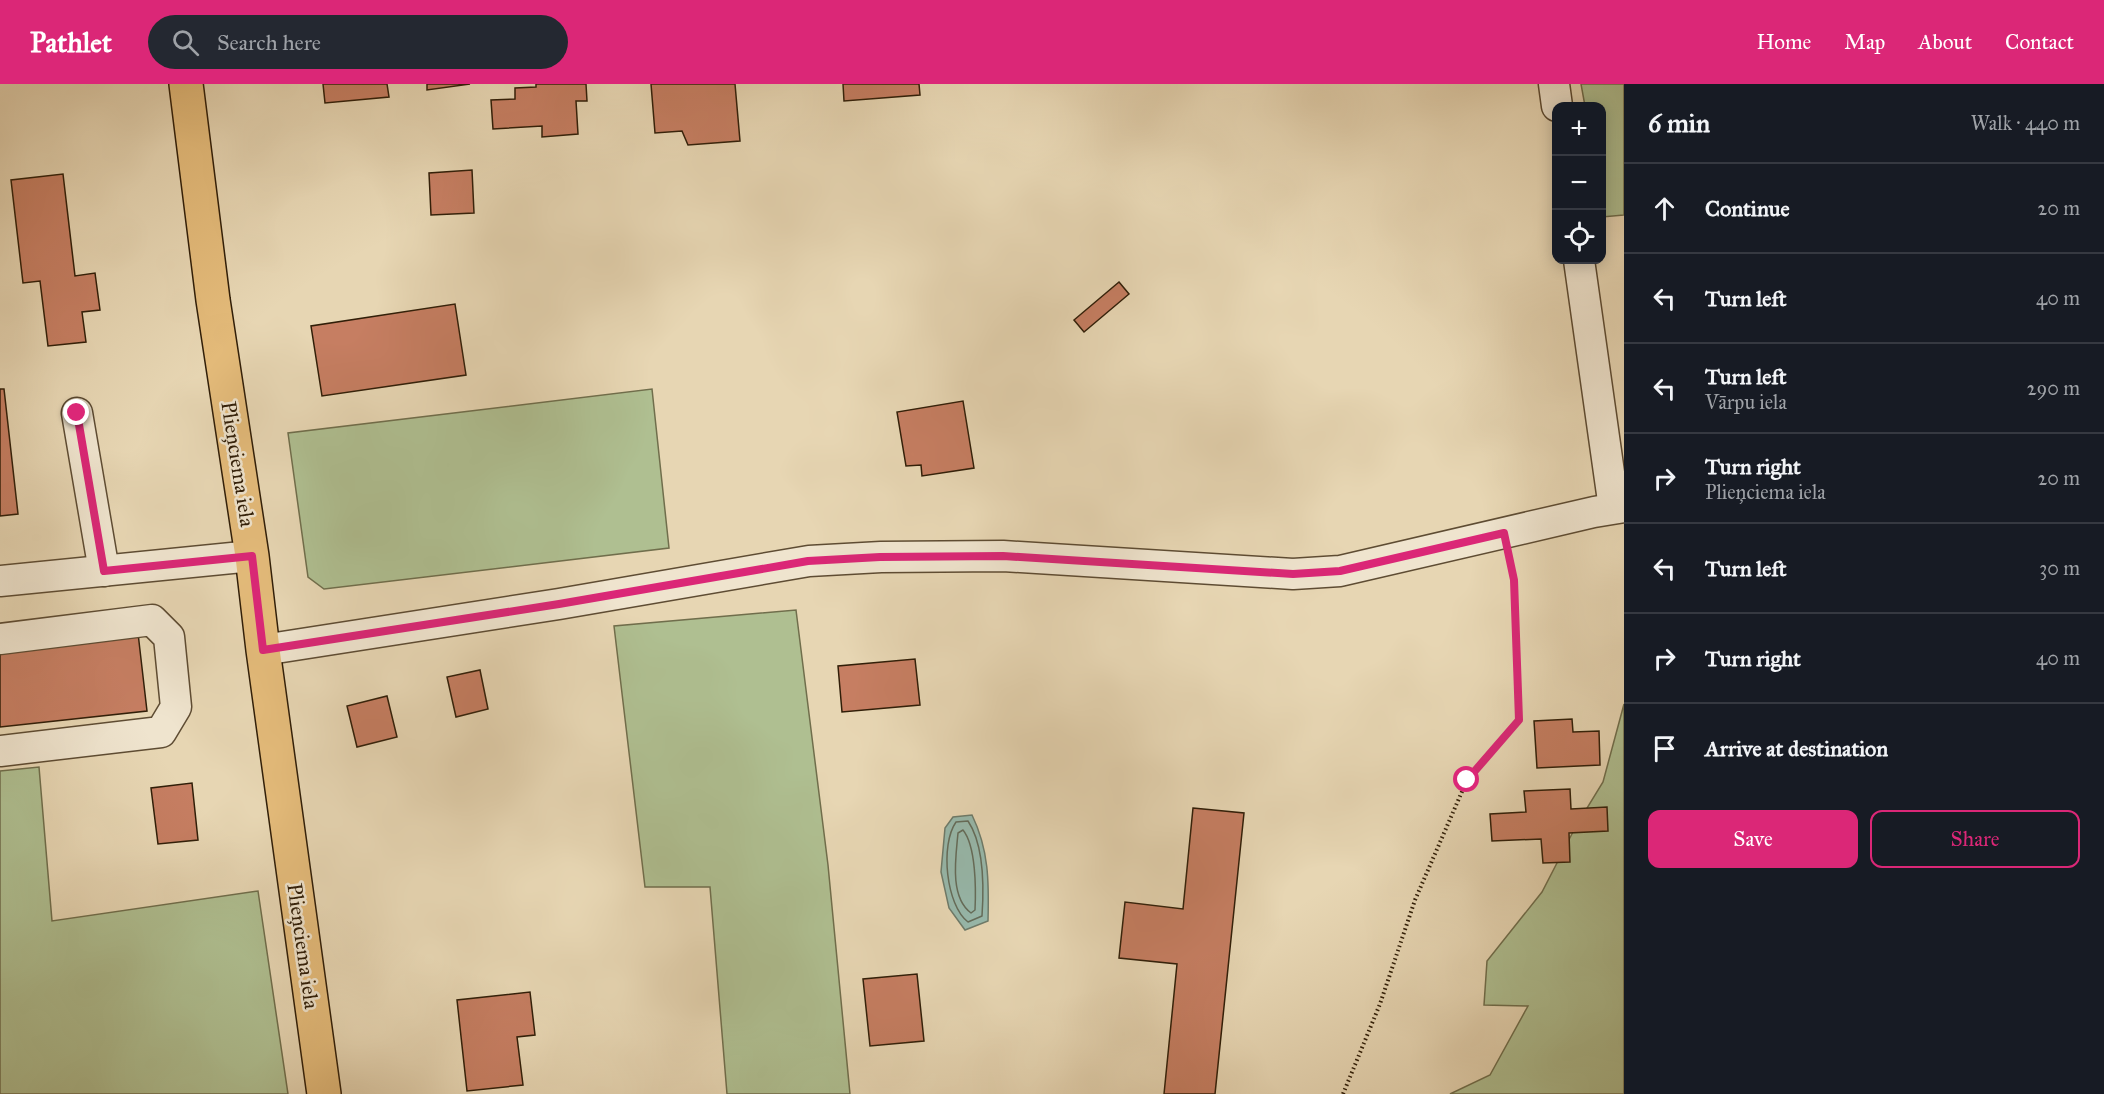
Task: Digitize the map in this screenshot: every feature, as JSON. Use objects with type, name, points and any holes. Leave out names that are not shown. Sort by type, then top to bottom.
[{"type":"main road","name":"Plieņciema iela","points":[[186,84],[213,300],[252,556],[324,1094]]},
{"type":"street","points":[[1554,84],[1556,102]]},
{"type":"street","points":[[263,650],[559,604],[808,561],[880,557],[1003,556],[1293,574],[1340,571],[1619,507],[1580,264]]},
{"type":"street","points":[[77,413],[104,571]]},
{"type":"street","points":[[0,581],[252,556]]},
{"type":"street","points":[[0,639],[152,620],[169,637],[176,707],[161,732],[0,751]]},
{"type":"path","points":[[1343,1094],[1380,1004],[1414,900],[1467,780],[1519,720],[1514,580],[1504,533]]},
{"type":"green space","points":[[1581,84],[1624,84],[1624,215],[1606,217],[1606,102],[1584,102]]},
{"type":"green space","points":[[652,389],[669,548],[324,589],[308,577],[288,433]]},
{"type":"green space","points":[[796,610],[828,865],[850,1094],[727,1094],[710,887],[645,887],[614,626]]},
{"type":"green space","points":[[1624,704],[1624,1094],[1450,1094],[1490,1075],[1528,1006],[1484,1005],[1487,961],[1542,892],[1576,826],[1603,782]]},
{"type":"green space","points":[[39,767],[52,921],[258,891],[288,1094],[0,1094],[0,771]]},
{"type":"water","points":[[972,815],[982,841],[987,866],[988,921],[965,930],[949,908],[941,872],[945,828],[953,817]]},
{"type":"building","points":[[323,84],[387,84],[389,97],[325,103]]},
{"type":"building","points":[[427,84],[470,84],[427,90]]},
{"type":"building","points":[[536,84],[586,84],[587,101],[576,101],[578,134],[542,137],[542,126],[493,129],[491,100],[515,99],[515,88],[536,87]]},
{"type":"building","points":[[651,84],[735,84],[740,141],[688,145],[682,131],[655,133]]},
{"type":"building","points":[[843,84],[919,84],[920,95],[844,101]]},
{"type":"building","points":[[472,170],[474,213],[431,215],[429,173]]},
{"type":"building","points":[[63,174],[75,276],[95,273],[100,310],[82,312],[86,342],[48,346],[40,281],[23,283],[11,180]]},
{"type":"building","points":[[1119,282],[1129,294],[1084,332],[1074,320]]},
{"type":"building","points":[[455,304],[466,375],[322,396],[311,326]]},
{"type":"building","points":[[0,389],[4,389],[18,514],[0,516]]},
{"type":"building","points":[[963,401],[974,468],[922,476],[921,465],[906,466],[897,412]]},
{"type":"building","points":[[138,633],[147,711],[0,727],[0,648]]},
{"type":"building","points":[[915,659],[920,705],[842,712],[838,666]]},
{"type":"building","points":[[480,670],[488,709],[456,717],[447,677]]},
{"type":"building","points":[[387,696],[397,737],[357,747],[347,706]]},
{"type":"building","points":[[1572,719],[1573,732],[1599,731],[1600,765],[1537,768],[1534,721]]},
{"type":"building","points":[[192,783],[198,840],[158,844],[151,788]]},
{"type":"building","points":[[1570,789],[1571,809],[1607,807],[1608,831],[1569,833],[1570,862],[1543,863],[1541,839],[1492,841],[1490,814],[1526,812],[1524,791]]},
{"type":"building","points":[[1193,808],[1244,813],[1215,1094],[1164,1094],[1177,964],[1119,958],[1125,902],[1183,909]]},
{"type":"building","points":[[917,974],[924,1041],[870,1046],[863,979]]},
{"type":"building","points":[[530,992],[535,1035],[517,1037],[523,1085],[467,1091],[457,1000]]},
{"type":"route","points":[[77,413],[104,571],[252,556],[263,650],[559,604],[808,561],[880,557],[1003,556],[1293,574],[1340,571],[1504,533],[1514,580],[1519,720],[1467,780]]}]
